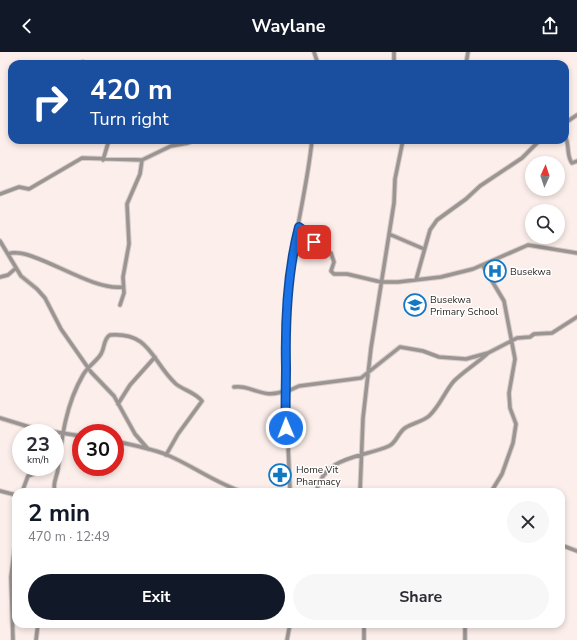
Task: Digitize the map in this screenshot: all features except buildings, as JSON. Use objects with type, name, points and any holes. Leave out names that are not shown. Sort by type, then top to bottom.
[{"type":"street","points":[[103,160],[108,144]]},
{"type":"street","points":[[0,194],[18,186],[29,189],[79,159],[142,160],[171,146],[182,144]]},
{"type":"street","points":[[290,488],[285,331],[288,289],[294,245],[299,227],[311,144]]},
{"type":"street","points":[[360,488],[361,454],[369,374],[389,234],[395,179],[402,144]]},
{"type":"street","points":[[416,280],[430,230],[437,220],[466,199],[480,186],[522,158],[536,144]]},
{"type":"street","points":[[569,144],[570,161],[572,163],[577,161]]},
{"type":"street","points":[[120,305],[124,293],[122,287],[122,277],[129,244],[127,204],[140,174],[142,160]]},
{"type":"street","points":[[299,227],[309,234],[316,246],[331,253],[334,262],[331,271],[334,274],[347,274],[381,282],[448,276],[483,266],[528,245],[577,253]]},
{"type":"street","points":[[389,234],[424,249]]},
{"type":"street","points":[[0,241],[24,279],[38,289],[61,330],[88,368],[110,392],[136,434],[148,448]]},
{"type":"street","points":[[8,254],[34,256],[76,276],[105,286],[122,287]]},
{"type":"street","points":[[483,266],[504,301],[515,364],[509,384],[509,402],[516,429],[511,450],[502,474],[494,488]]},
{"type":"street","points":[[0,277],[8,275],[16,268]]},
{"type":"street","points":[[318,488],[322,479],[333,467],[348,457],[366,454],[391,445],[405,428],[430,415],[453,383],[466,369],[488,353],[511,341],[530,337],[534,334],[552,333],[577,317]]},
{"type":"street","points":[[64,424],[66,415],[78,385],[88,368],[101,354],[106,339],[112,335],[135,337],[155,357],[174,382],[202,401],[188,419],[166,455]]},
{"type":"street","points":[[234,387],[243,386],[263,394],[286,391],[299,386],[361,378],[369,374],[400,348],[423,351],[439,357],[462,359],[488,353]]},
{"type":"street","points":[[118,404],[130,385],[155,357]]},
{"type":"street","points":[[0,418],[20,424]]},
{"type":"street","points":[[124,443],[148,448],[166,455],[234,488]]},
{"type":"street","points":[[24,488],[28,476]]},
{"type":"street","points":[[54,476],[55,488]]},
{"type":"street","points":[[0,491],[12,494]]},
{"type":"street","points":[[565,546],[577,551]]},
{"type":"street","points":[[12,569],[12,608]]},
{"type":"street","points":[[13,628],[13,640]]},
{"type":"street","points":[[36,640],[38,628]]},
{"type":"street","points":[[287,640],[289,628]]},
{"type":"street","points":[[364,628],[364,640]]},
{"type":"street","points":[[464,628],[465,640]]},
{"type":"place","name":"Busekwa","points":[[495,271]]},
{"type":"place","name":"Busekwa Primary School","points":[[415,305]]},
{"type":"place","name":"Home Vit Pharmacy","points":[[280,475]]},
{"type":"route","points":[[286,428],[285,331],[288,289],[294,245],[299,227],[309,234],[314,242]]}]
